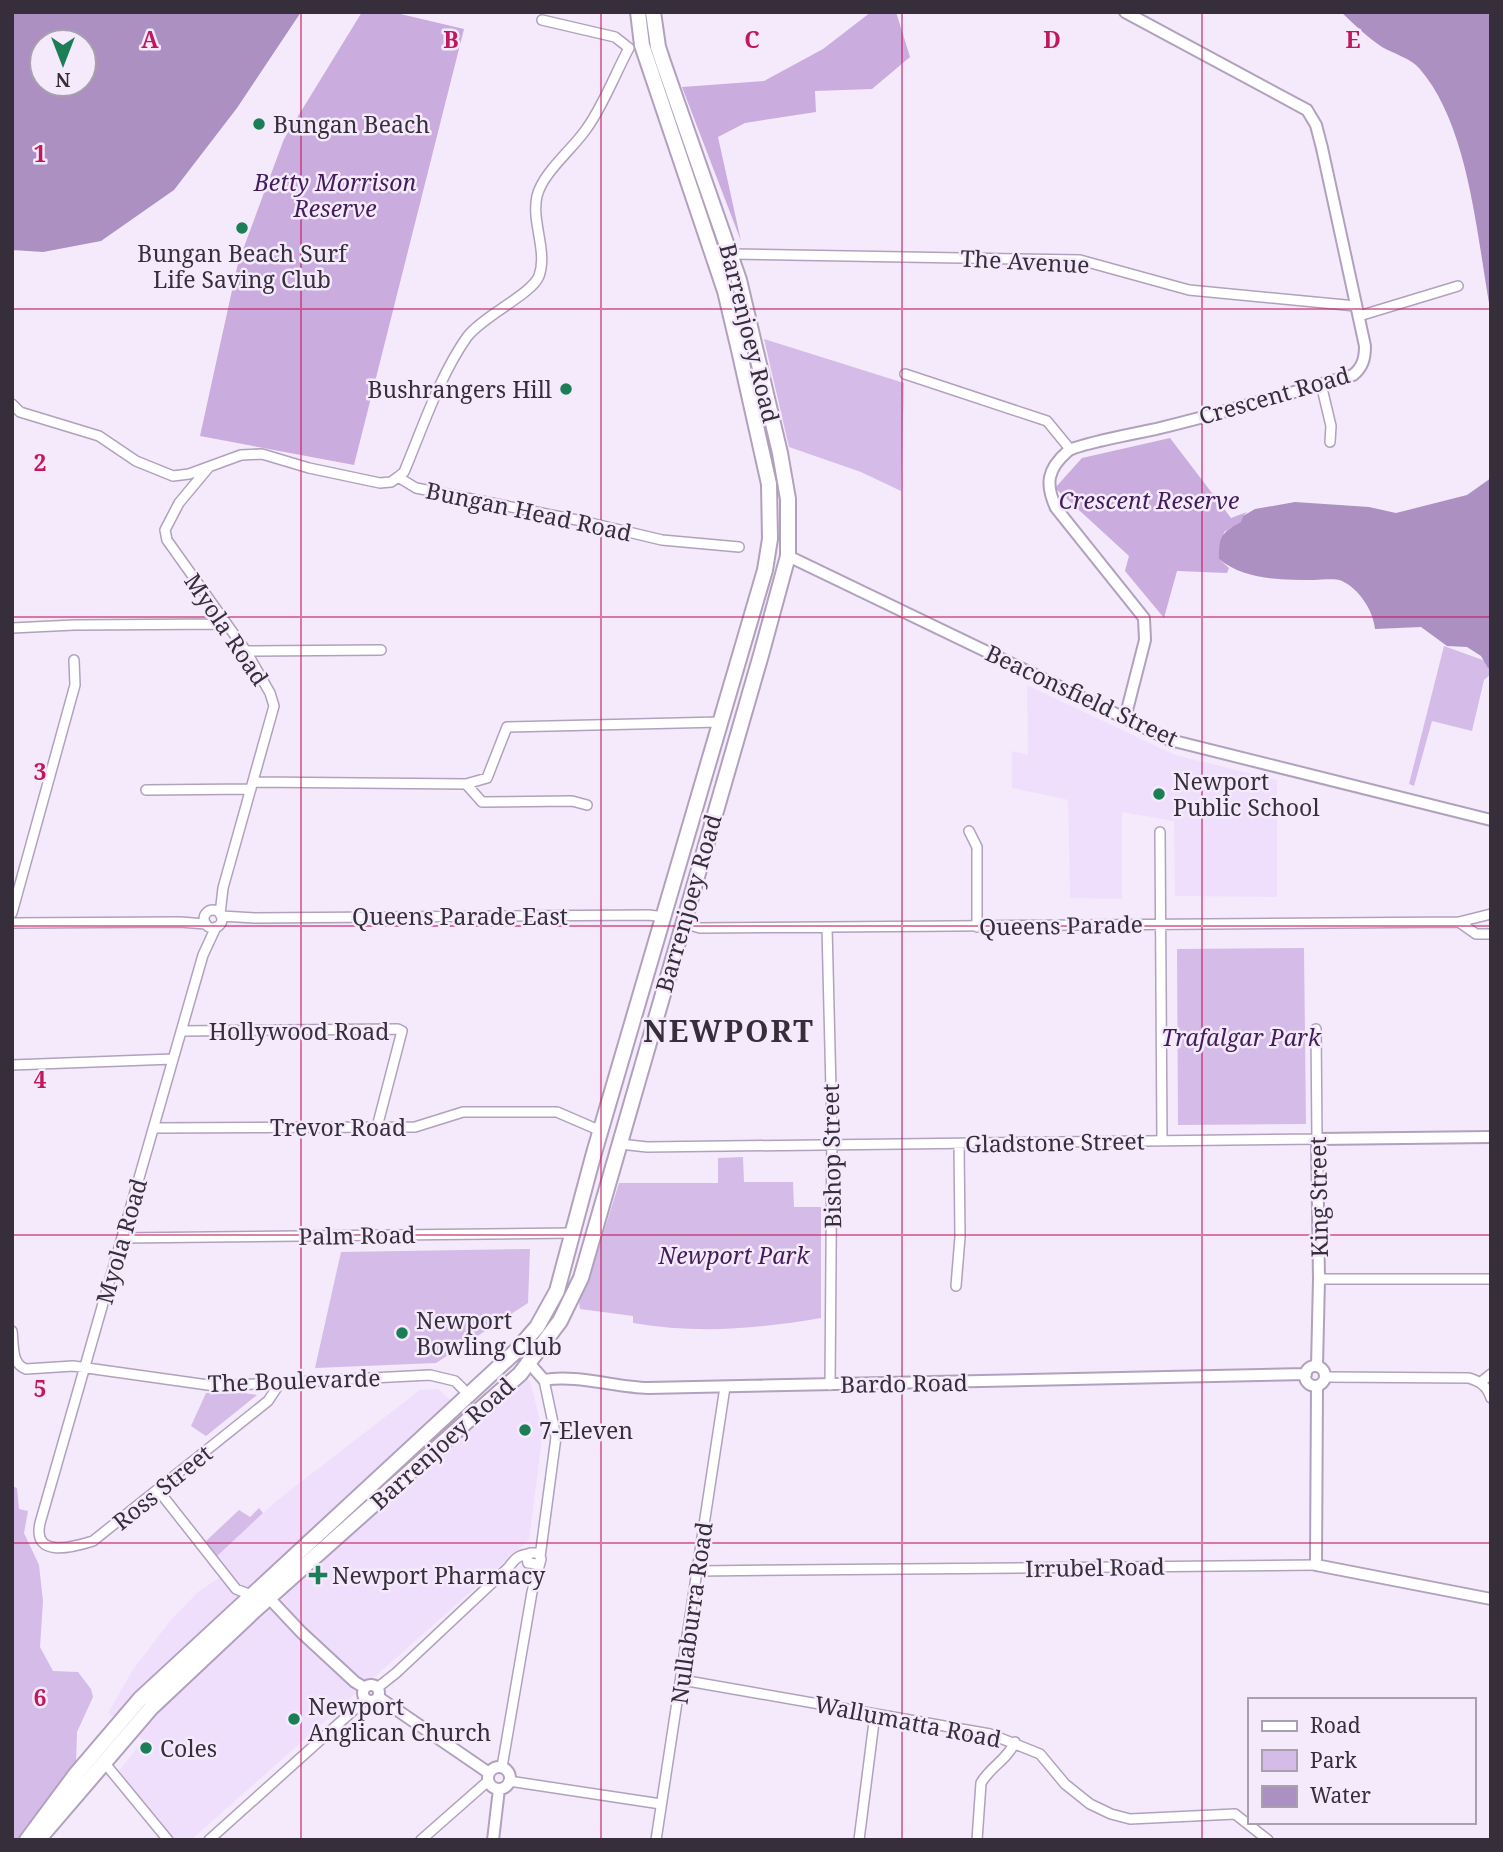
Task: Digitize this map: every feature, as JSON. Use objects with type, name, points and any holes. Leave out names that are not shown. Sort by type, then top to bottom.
[{"type":"main road","name":"Barrenjoey Road","points":[[38,1840],[140,1699],[516,1351],[537,1327],[557,1291],[769,550],[769,484],[725,291],[636,47],[638,12]]},
{"type":"main road","name":"Barrenjoey Road","points":[[27,1840],[99,1758],[151,1708],[269,1598],[495,1399],[530,1363],[570,1302],[581,1278],[788,556],[788,499],[780,453],[732,254],[669,79],[653,12]]},
{"type":"main road","points":[[636,47],[656,31]]},
{"type":"main road","name":"Beaconsfield Street","points":[[769,550],[788,556]]},
{"type":"main road","name":"Queens Parade","points":[[664,917],[682,923]]},
{"type":"main road","points":[[601,1131],[620,1144]]},
{"type":"main road","name":"Palm Road","points":[[572,1233],[591,1238]]},
{"type":"main road","points":[[516,1351],[530,1363]]},
{"type":"main road","points":[[468,1423],[471,1407],[469,1395],[495,1399]]},
{"type":"street","name":"Crescent Road","points":[[1070,449],[1160,428],[1353,375],[1363,364],[1365,346],[1322,148],[1307,110],[1125,12]]},
{"type":"street","points":[[398,477],[404,472],[449,368],[468,336],[481,322],[532,286],[539,276],[541,261],[536,214],[537,197],[542,184],[587,128],[636,47],[615,37],[542,20]]},
{"type":"street","name":"The Avenue","points":[[732,254],[1080,260],[1189,290],[1357,311],[1458,286]]},
{"type":"street","points":[[905,374],[1047,421],[1070,449],[1052,471],[1048,480],[1049,494],[1056,508],[1144,618],[1146,629],[1125,718]]},
{"type":"street","points":[[1321,384],[1331,426],[1331,442]]},
{"type":"street","name":"Bungan Head Road","points":[[12,404],[20,412],[99,436],[136,461],[173,476],[241,455],[262,454],[309,468],[380,483],[398,477],[416,488],[662,540],[739,547]]},
{"type":"street","name":"Myola Road","points":[[39,1528],[274,706],[246,651],[167,540],[165,530],[179,503],[209,467]]},
{"type":"street","name":"Beaconsfield Street","points":[[788,556],[1170,740],[1491,820]]},
{"type":"street","points":[[12,628],[225,624]]},
{"type":"street","points":[[246,651],[381,650]]},
{"type":"street","points":[[12,913],[75,685],[74,660]]},
{"type":"street","points":[[146,790],[466,783],[487,778],[507,727],[721,722]]},
{"type":"street","points":[[466,783],[482,802],[572,801],[587,806]]},
{"type":"street","points":[[969,831],[977,847],[977,927]]},
{"type":"street","points":[[1160,832],[1162,1140]]},
{"type":"street","name":"Queens Parade","points":[[682,923],[700,928],[1459,922],[1491,914]]},
{"type":"street","name":"Queens Parade East","points":[[12,923],[180,922],[255,918],[664,917]]},
{"type":"street","name":"Queens Parade","points":[[1459,922],[1476,934],[1491,934]]},
{"type":"street","name":"Bishop Street","points":[[827,927],[831,1144],[830,1385]]},
{"type":"street","name":"Hollywood Road","points":[[181,1031],[398,1029],[402,1031],[377,1127]]},
{"type":"street","name":"King Street","points":[[1316,1029],[1320,1279],[1317,1366]]},
{"type":"street","points":[[12,1065],[173,1059]]},
{"type":"street","name":"Trevor Road","points":[[154,1128],[377,1127],[426,1125],[463,1112],[557,1112],[601,1131]]},
{"type":"street","name":"Gladstone Street","points":[[620,1144],[647,1147],[1491,1137]]},
{"type":"street","points":[[956,1286],[960,1237],[959,1144]]},
{"type":"street","name":"Palm Road","points":[[122,1238],[572,1233]]},
{"type":"street","points":[[1320,1279],[1491,1279]]},
{"type":"street","name":"The Boulevarde","points":[[12,1331],[15,1360],[23,1368],[72,1366],[215,1386],[430,1375],[455,1381],[469,1395]]},
{"type":"street","points":[[502,1767],[532,1592],[533,1559],[543,1527],[556,1437],[544,1380],[530,1363]]},
{"type":"street","points":[[1317,1366],[1325,1371],[1326,1377],[1317,1386],[1307,1382],[1306,1374],[1308,1369],[1317,1366]]},
{"type":"street","name":"Bardo Road","points":[[544,1380],[564,1379],[626,1388],[1306,1374]]},
{"type":"street","points":[[1481,1382],[1491,1374]]},
{"type":"street","points":[[1326,1377],[1469,1378],[1488,1388],[1491,1398]]},
{"type":"street","name":"Ross Street","points":[[39,1528],[41,1539],[48,1547],[62,1548],[84,1544],[100,1536],[268,1401],[276,1389],[276,1383]]},
{"type":"street","points":[[1316,1565],[1317,1386]]},
{"type":"street","name":"Nullaburra Road","points":[[656,1840],[725,1387]]},
{"type":"street","points":[[158,1490],[236,1589],[251,1595]]},
{"type":"street","points":[[209,1840],[396,1673],[519,1556],[533,1559]]},
{"type":"street","name":"Irrubel Road","points":[[697,1571],[1316,1565],[1491,1599]]},
{"type":"street","points":[[269,1598],[300,1632],[355,1682],[488,1777],[494,1788],[505,1787],[509,1781],[508,1773],[502,1767]]},
{"type":"street","name":"Wallumatta Road","points":[[682,1680],[990,1734],[1040,1754],[1065,1784],[1090,1804],[1111,1814],[1130,1819],[1235,1814],[1268,1840]]},
{"type":"street","points":[[859,1840],[876,1714]]},
{"type":"street","points":[[977,1840],[981,1783],[1008,1755],[1015,1742]]},
{"type":"street","points":[[99,1758],[168,1840]]},
{"type":"street","points":[[421,1840],[488,1777],[494,1768],[502,1767]]},
{"type":"street","points":[[509,1781],[661,1804]]},
{"type":"street","points":[[493,1840],[499,1789]]},
{"type":"shaded area","name":"Newport Public School","points":[[1027,685],[1175,755],[1277,780],[1277,897],[1175,896],[1174,821],[1122,812],[1122,899],[1070,898],[1068,800],[1012,788],[1012,751],[1028,755]]},
{"type":"shaded area","points":[[528,1380],[543,1432],[529,1540],[191,1840],[174,1840],[119,1771],[143,1740],[108,1713],[132,1671],[170,1621],[199,1591],[219,1578],[208,1564],[275,1502],[420,1390],[438,1389],[476,1424]]},
{"type":"green space","name":"Betty Morrison Reserve","points":[[362,12],[392,12],[464,29],[354,465],[200,436],[238,263],[284,139]]},
{"type":"green space","points":[[871,12],[896,12],[910,57],[872,89],[815,91],[816,112],[745,123],[718,137],[741,241],[682,87],[764,81],[823,49]]},
{"type":"green space","points":[[764,339],[904,383],[901,491],[861,472],[789,447]]},
{"type":"green space","name":"Crescent Reserve","points":[[1170,438],[1231,518],[1247,512],[1242,522],[1224,532],[1219,559],[1229,568],[1227,573],[1177,571],[1164,618],[1125,571],[1129,556],[1055,488],[1082,458]]},
{"type":"green space","points":[[1444,646],[1491,663],[1491,674],[1484,680],[1472,731],[1432,721],[1414,786],[1409,784]]},
{"type":"green space","name":"Trafalgar Park","points":[[1304,948],[1306,1124],[1178,1125],[1177,949]]},
{"type":"green space","name":"Newport Park","points":[[743,1157],[744,1182],[793,1182],[794,1207],[821,1207],[821,1318],[774,1325],[704,1329],[633,1323],[633,1316],[580,1309],[579,1302],[591,1273],[619,1183],[718,1183],[718,1158]]},
{"type":"green space","name":"Newport Bowling Club","points":[[530,1249],[528,1303],[436,1363],[315,1368],[341,1252]]},
{"type":"green space","points":[[206,1393],[257,1395],[206,1436],[191,1426]]},
{"type":"green space","points":[[12,1486],[17,1488],[19,1509],[28,1511],[24,1533],[39,1565],[43,1601],[40,1647],[53,1671],[78,1672],[91,1689],[93,1697],[77,1732],[76,1764],[24,1840],[12,1840]]},
{"type":"green space","points":[[259,1508],[263,1513],[216,1557],[205,1542],[239,1510],[250,1517]]},
{"type":"water","points":[[12,12],[301,12],[237,108],[174,190],[101,241],[43,252],[12,250]]},
{"type":"water","points":[[1341,12],[1491,12],[1491,314],[1469,185],[1450,120],[1436,92],[1419,68],[1376,43]]},
{"type":"water","points":[[1491,478],[1491,667],[1488,668],[1481,656],[1467,647],[1447,646],[1421,627],[1375,629],[1364,601],[1354,589],[1342,581],[1290,580],[1252,575],[1219,559],[1222,536],[1241,522],[1243,516],[1255,509],[1295,502],[1369,507],[1396,513],[1467,495]]},
{"type":"place","name":"Bungan Beach","points":[[259,124]]},
{"type":"place","name":"Bungan Beach Surf Life Saving Club","points":[[242,228]]},
{"type":"place","name":"Bushrangers Hill","points":[[566,389]]},
{"type":"place","name":"Newport Public School","points":[[1159,794]]},
{"type":"place","name":"Newport Bowling Club","points":[[402,1333]]},
{"type":"place","name":"7-Eleven","points":[[525,1430]]},
{"type":"place","name":"Newport Pharmacy","points":[[318,1575]]},
{"type":"place","name":"Newport Anglican Church","points":[[294,1719]]},
{"type":"place","name":"Coles","points":[[146,1748]]},
{"type":"district","name":"NEWPORT","points":[[729,1030]]}]
